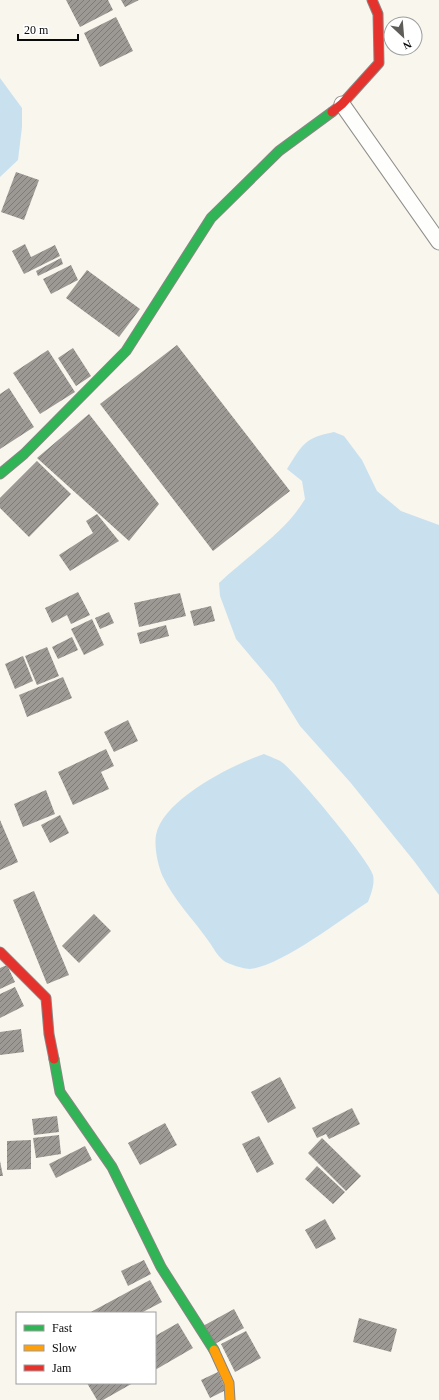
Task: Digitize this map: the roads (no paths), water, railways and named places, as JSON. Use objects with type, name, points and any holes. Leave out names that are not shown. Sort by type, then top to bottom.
[{"type":"street","points":[[0,474],[24,454],[126,351],[211,218],[279,151],[342,104],[379,63],[378,14],[372,0]]},
{"type":"street","points":[[342,104],[439,242]]},
{"type":"street","points":[[0,952],[46,998],[49,1034],[60,1092],[112,1167],[161,1267],[214,1350],[229,1383],[230,1400]]},
{"type":"water","points":[[0,78],[22,108],[22,127],[18,160],[0,177]]},
{"type":"water","points":[[334,432],[344,436],[362,460],[377,491],[401,511],[439,525],[439,895],[414,861],[350,782],[300,726],[274,684],[236,639],[220,596],[219,583],[277,533],[297,511],[305,499],[302,481],[287,469],[301,448],[305,443],[316,437]]},
{"type":"water","points":[[264,754],[283,763],[317,800],[360,853],[373,875],[373,882],[368,902],[294,951],[278,960],[250,969],[232,965],[221,959],[178,901],[161,873],[157,857],[156,835],[161,822],[171,809],[185,796],[218,775],[250,759]]}]
